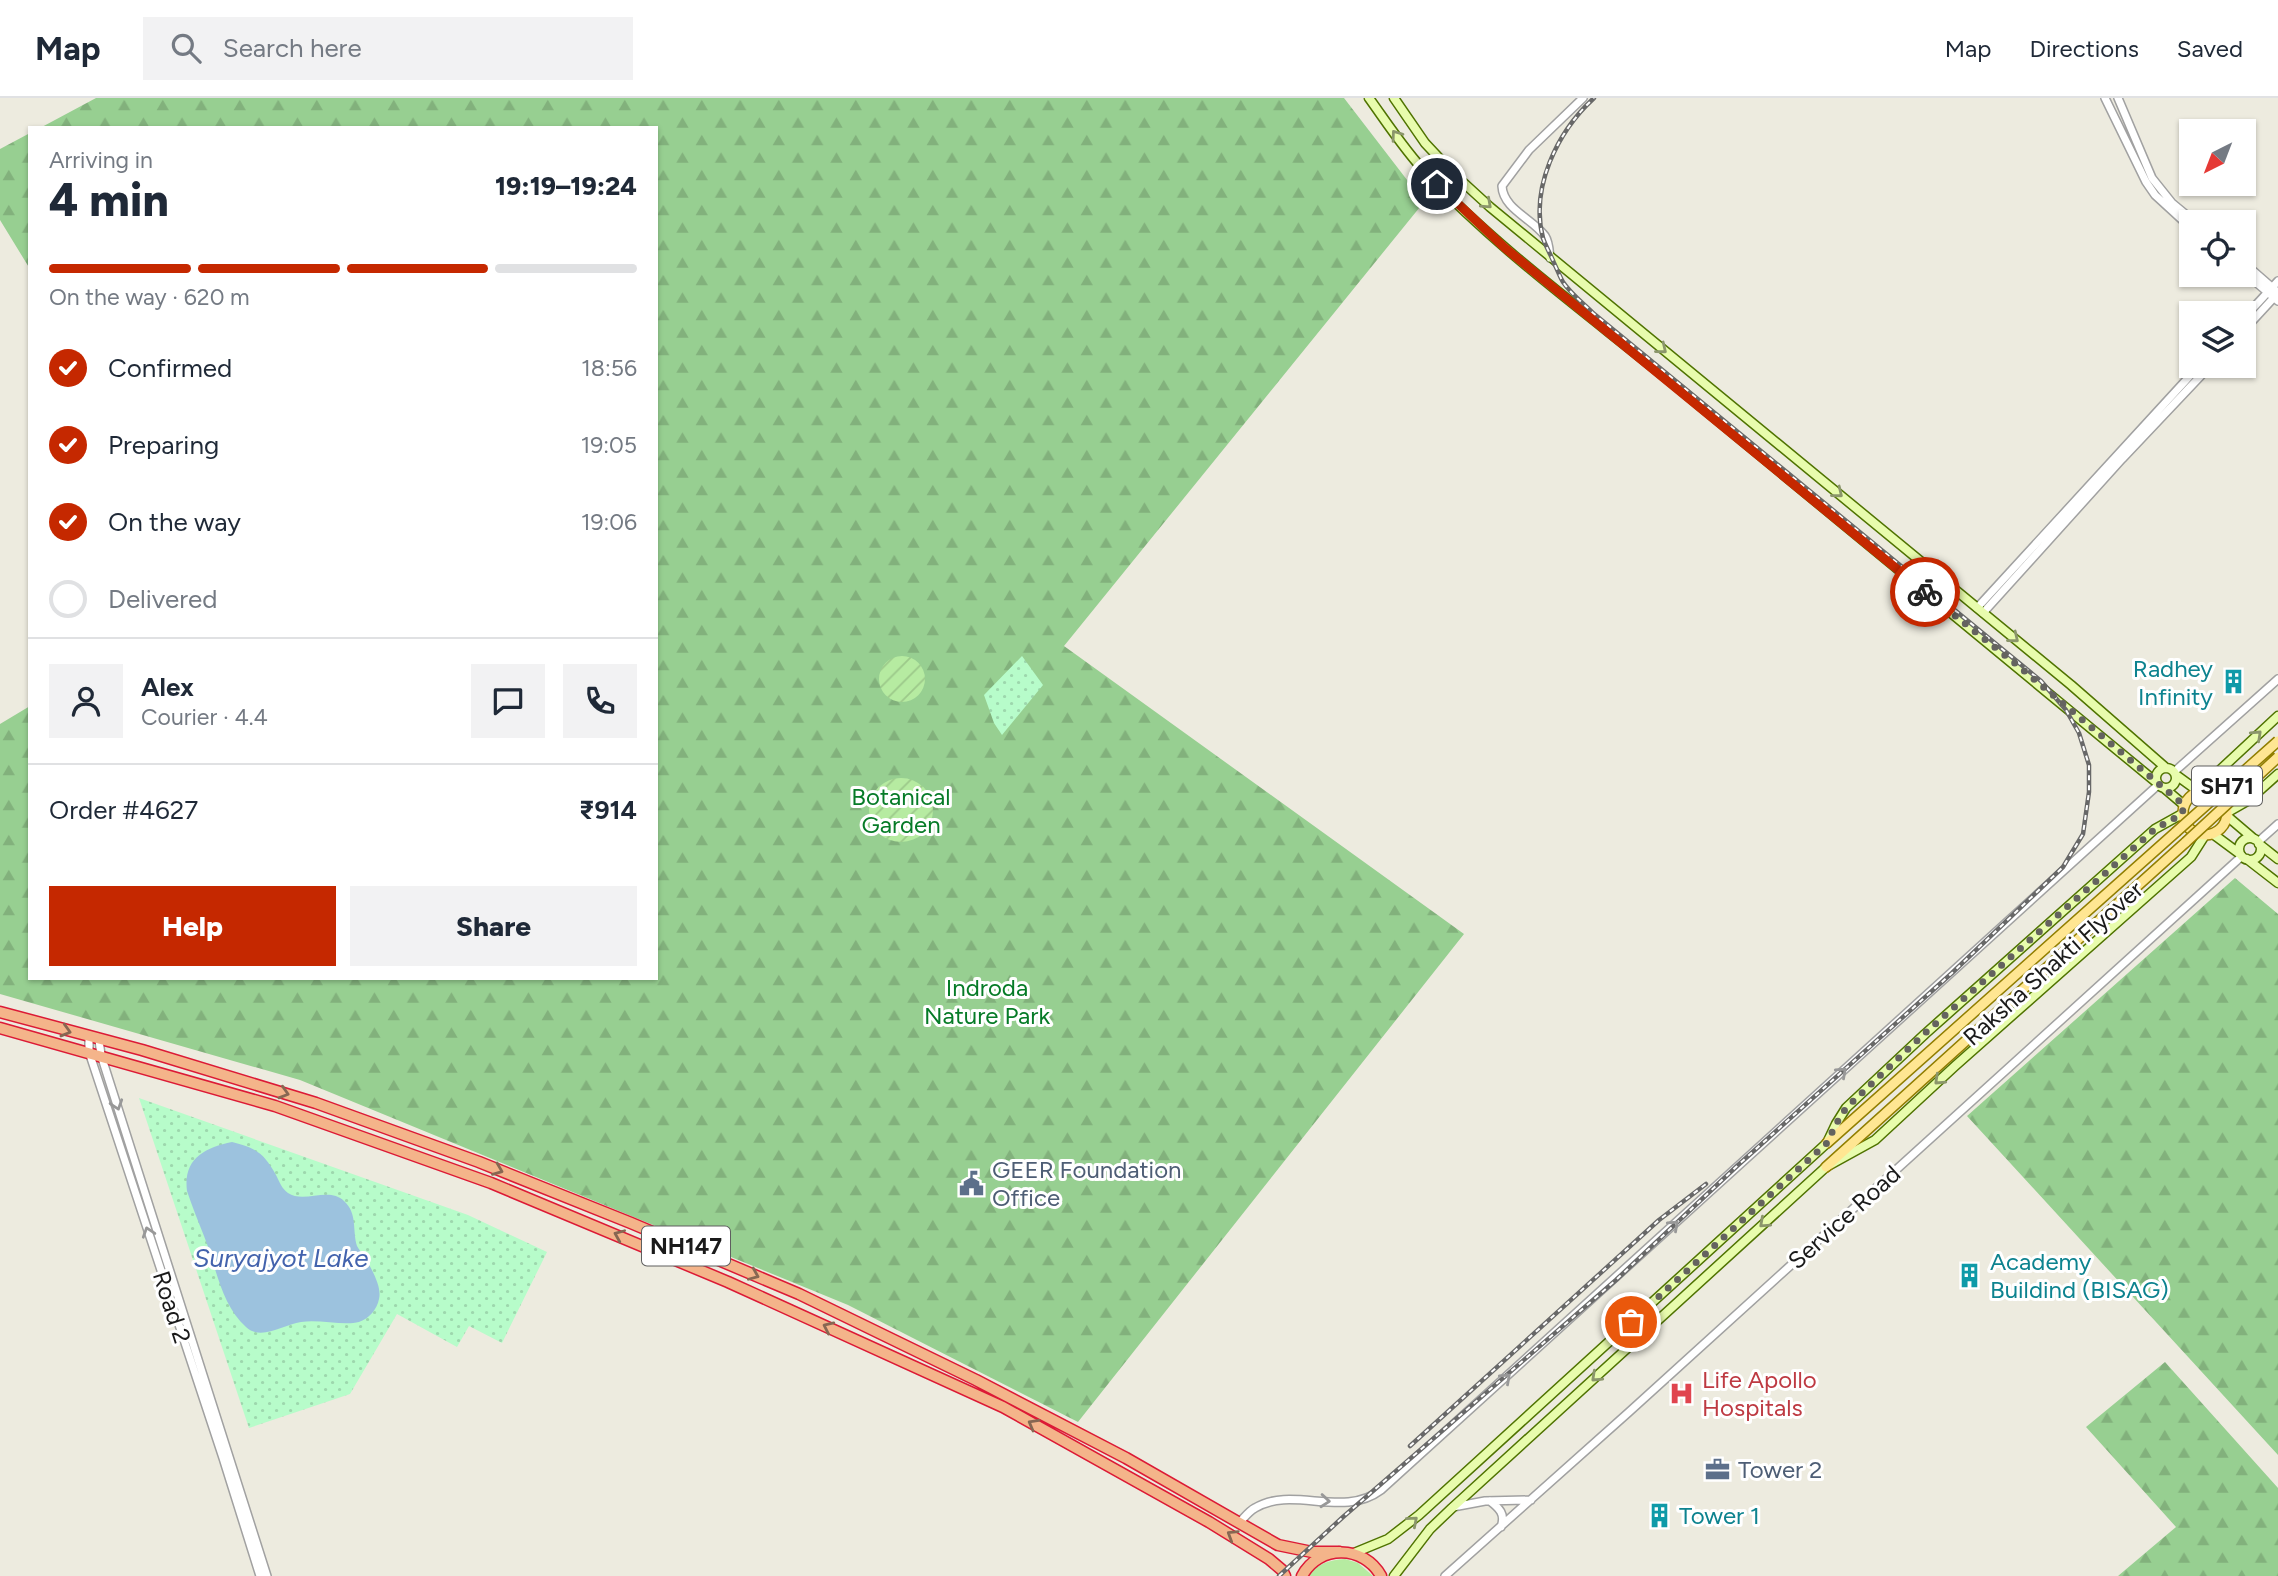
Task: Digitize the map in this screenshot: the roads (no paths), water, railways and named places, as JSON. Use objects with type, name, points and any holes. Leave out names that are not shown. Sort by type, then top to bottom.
[{"type":"highway","name":"NH147","points":[[0,1012],[142,1050],[316,1103],[492,1167],[799,1294],[976,1380],[1126,1458],[1278,1545],[1303,1551],[1354,1553]]},
{"type":"highway","name":"NH147","points":[[0,1028],[275,1105],[491,1183],[728,1282],[1003,1407],[1209,1522],[1269,1559],[1285,1576]]},
{"type":"highway","name":"NH147","points":[[1302,1576],[1313,1561],[1339,1552]]},
{"type":"highway","points":[[1354,1553],[1367,1559],[1381,1576]]},
{"type":"main road","points":[[1369,98],[1425,172],[1505,248],[2016,664],[2160,785],[2183,810]]},
{"type":"main road","points":[[1394,98],[1425,143],[1455,175],[1550,258],[2071,685],[2172,772],[2201,791],[2278,716]]},
{"type":"main road","name":"Raksha Shakti Flyover","points":[[1827,1143],[2278,741]]},
{"type":"main road","name":"Raksha Shakti Flyover","points":[[1826,1167],[2278,757]]},
{"type":"main road","points":[[2160,785],[2158,772],[2172,772]]},
{"type":"main road","points":[[2160,785],[2174,785],[2172,772]]},
{"type":"main road","points":[[2278,774],[2249,800],[2227,814],[2278,859]]},
{"type":"main road","name":"SH71","points":[[1354,1553],[1388,1539],[1403,1529],[1827,1143],[1846,1108],[1924,1034],[2155,829],[2183,810],[2192,795],[2201,791],[2214,792],[2221,797],[2227,814],[2222,828],[2209,835],[2191,857],[1875,1140],[1826,1167],[1452,1508],[1430,1529],[1394,1576]]},
{"type":"main road","name":"SH71","points":[[2183,810],[2189,828],[2199,834],[2209,835]]},
{"type":"main road","points":[[2209,835],[2243,856],[2278,883]]},
{"type":"main road","points":[[2243,856],[2239,846],[2243,840],[2257,842]]},
{"type":"main road","points":[[2243,856],[2257,857],[2260,850],[2257,842]]},
{"type":"street","points":[[1550,258],[1546,237],[1504,197],[1502,186],[1530,150],[1583,98]]},
{"type":"street","points":[[2105,98],[2146,182],[2163,204],[2179,218]]},
{"type":"street","points":[[2118,98],[2152,178],[2180,210]]},
{"type":"street","points":[[2256,274],[2275,292]]},
{"type":"street","points":[[2256,280],[2275,292]]},
{"type":"street","points":[[2256,308],[2275,292]]},
{"type":"street","points":[[2256,315],[2275,292]]},
{"type":"street","points":[[1980,610],[2188,378]]},
{"type":"street","points":[[1980,610],[2199,378]]},
{"type":"street","points":[[2172,772],[2278,679]]},
{"type":"street","points":[[1239,1523],[1255,1508],[1269,1503],[1284,1500],[1353,1503],[1369,1499],[1381,1490],[2160,785]]},
{"type":"street","points":[[2257,842],[2278,824]]},
{"type":"street","name":"Service Road","points":[[1445,1576],[2243,856]]},
{"type":"street","name":"Road 2","points":[[94,1038],[89,1052],[260,1576]]},
{"type":"street","name":"Road 2","points":[[94,1038],[267,1576]]},
{"type":"street","points":[[1452,1508],[1490,1501],[1532,1500]]},
{"type":"street","points":[[1490,1501],[1503,1515],[1501,1527]]},
{"type":"water","name":"Suryajyot Lake","points":[[232,1142],[253,1149],[263,1156],[288,1193],[301,1197],[331,1195],[338,1197],[348,1206],[353,1217],[357,1246],[371,1268],[379,1289],[377,1306],[366,1318],[353,1323],[301,1322],[258,1333],[246,1327],[238,1318],[220,1284],[187,1191],[188,1171],[197,1157]]},
{"type":"railway","points":[[1279,1576],[1616,1280],[1737,1166],[1952,973],[2063,867],[2083,834],[2089,792],[2089,765],[2079,733],[2066,710],[2041,681],[1593,313],[1563,282],[1543,238],[1540,200],[1550,162],[1558,144],[1594,98]]},
{"type":"railway","points":[[1410,1446],[1659,1220],[1706,1184]]},
{"type":"place","name":"Radhey Infinity","points":[[2233,682]]},
{"type":"place","name":"GEER Foundation Office","points":[[972,1183]]},
{"type":"place","name":"Academy Buildind (BISAG)","points":[[1970,1275]]},
{"type":"place","name":"Life Apollo Hospitals","points":[[1682,1393]]},
{"type":"place","name":"Tower 2","points":[[1718,1469]]},
{"type":"place","name":"Tower 1","points":[[1659,1515]]},
{"type":"park label","name":"Botanical Garden","points":[[901,810]]},
{"type":"park label","name":"Indroda Nature Park","points":[[987,1001]]}]
